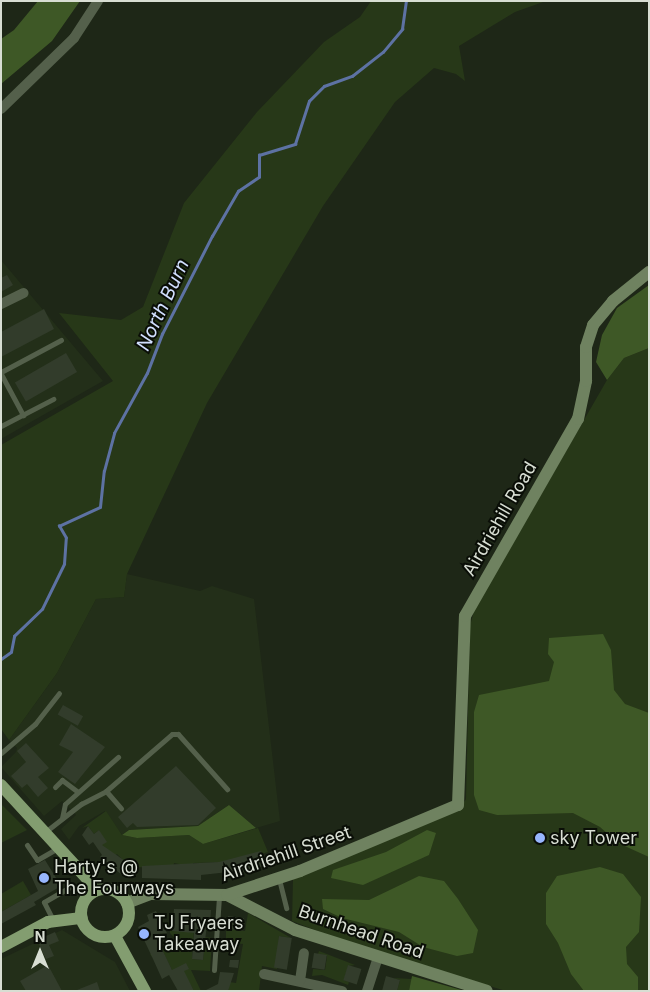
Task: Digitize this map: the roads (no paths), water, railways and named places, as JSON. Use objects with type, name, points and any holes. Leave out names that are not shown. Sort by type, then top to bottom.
[{"type":"main road","points":[[1,784],[59,848],[94,892]]},
{"type":"main road","points":[[112,890],[127,903],[127,923],[115,936],[102,937],[91,933],[82,918],[84,904],[94,892],[112,890]]},
{"type":"main road","points":[[1,947],[53,920],[82,918]]},
{"type":"main road","points":[[115,936],[146,991]]},
{"type":"street","points":[[1,109],[74,38],[98,1]]},
{"type":"street","name":"Airdriehill Road","points":[[452,810],[460,797],[465,616],[578,419],[584,395],[586,348],[593,325],[613,301],[649,272]]},
{"type":"street","points":[[1,304],[24,293]]},
{"type":"street","name":"Airdriehill Street","points":[[127,903],[151,894],[223,895],[278,878],[452,810]]},
{"type":"street","name":"Burnhead Road","points":[[223,895],[295,930],[378,958],[487,991]]},
{"type":"street","points":[[300,981],[304,953]]},
{"type":"street","points":[[367,991],[378,958]]},
{"type":"street","points":[[264,974],[342,991]]},
{"type":"lane","points":[[23,415],[1,373],[61,340]]},
{"type":"lane","points":[[1,426],[53,399]]},
{"type":"lane","points":[[1,753],[35,724],[59,693]]},
{"type":"lane","points":[[45,832],[106,790],[175,733],[227,789]]},
{"type":"lane","points":[[62,819],[66,804],[118,757]]},
{"type":"lane","points":[[54,787],[64,780],[78,792]]},
{"type":"lane","points":[[106,790],[120,808]]},
{"type":"lane","points":[[27,845],[37,860],[59,848]]},
{"type":"lane","points":[[278,878],[286,908]]},
{"type":"lane","points":[[53,920],[44,902],[72,886]]},
{"type":"lane","points":[[214,970],[223,895]]},
{"type":"waterway","name":"North Burn","points":[[1,659],[11,652],[14,636],[42,609],[64,564],[66,538],[59,526],[100,507],[104,471],[114,433],[147,373],[162,334],[212,236],[238,191],[259,177],[259,155],[295,144],[309,101],[324,86],[352,76],[383,52],[402,29],[406,1]]},
{"type":"place","name":"sky Tower","points":[[540,838]]},
{"type":"place","name":"Harty's @ The Fourways","points":[[44,878]]},
{"type":"place","name":"TJ Fryaers Takeaway","points":[[144,934]]}]
